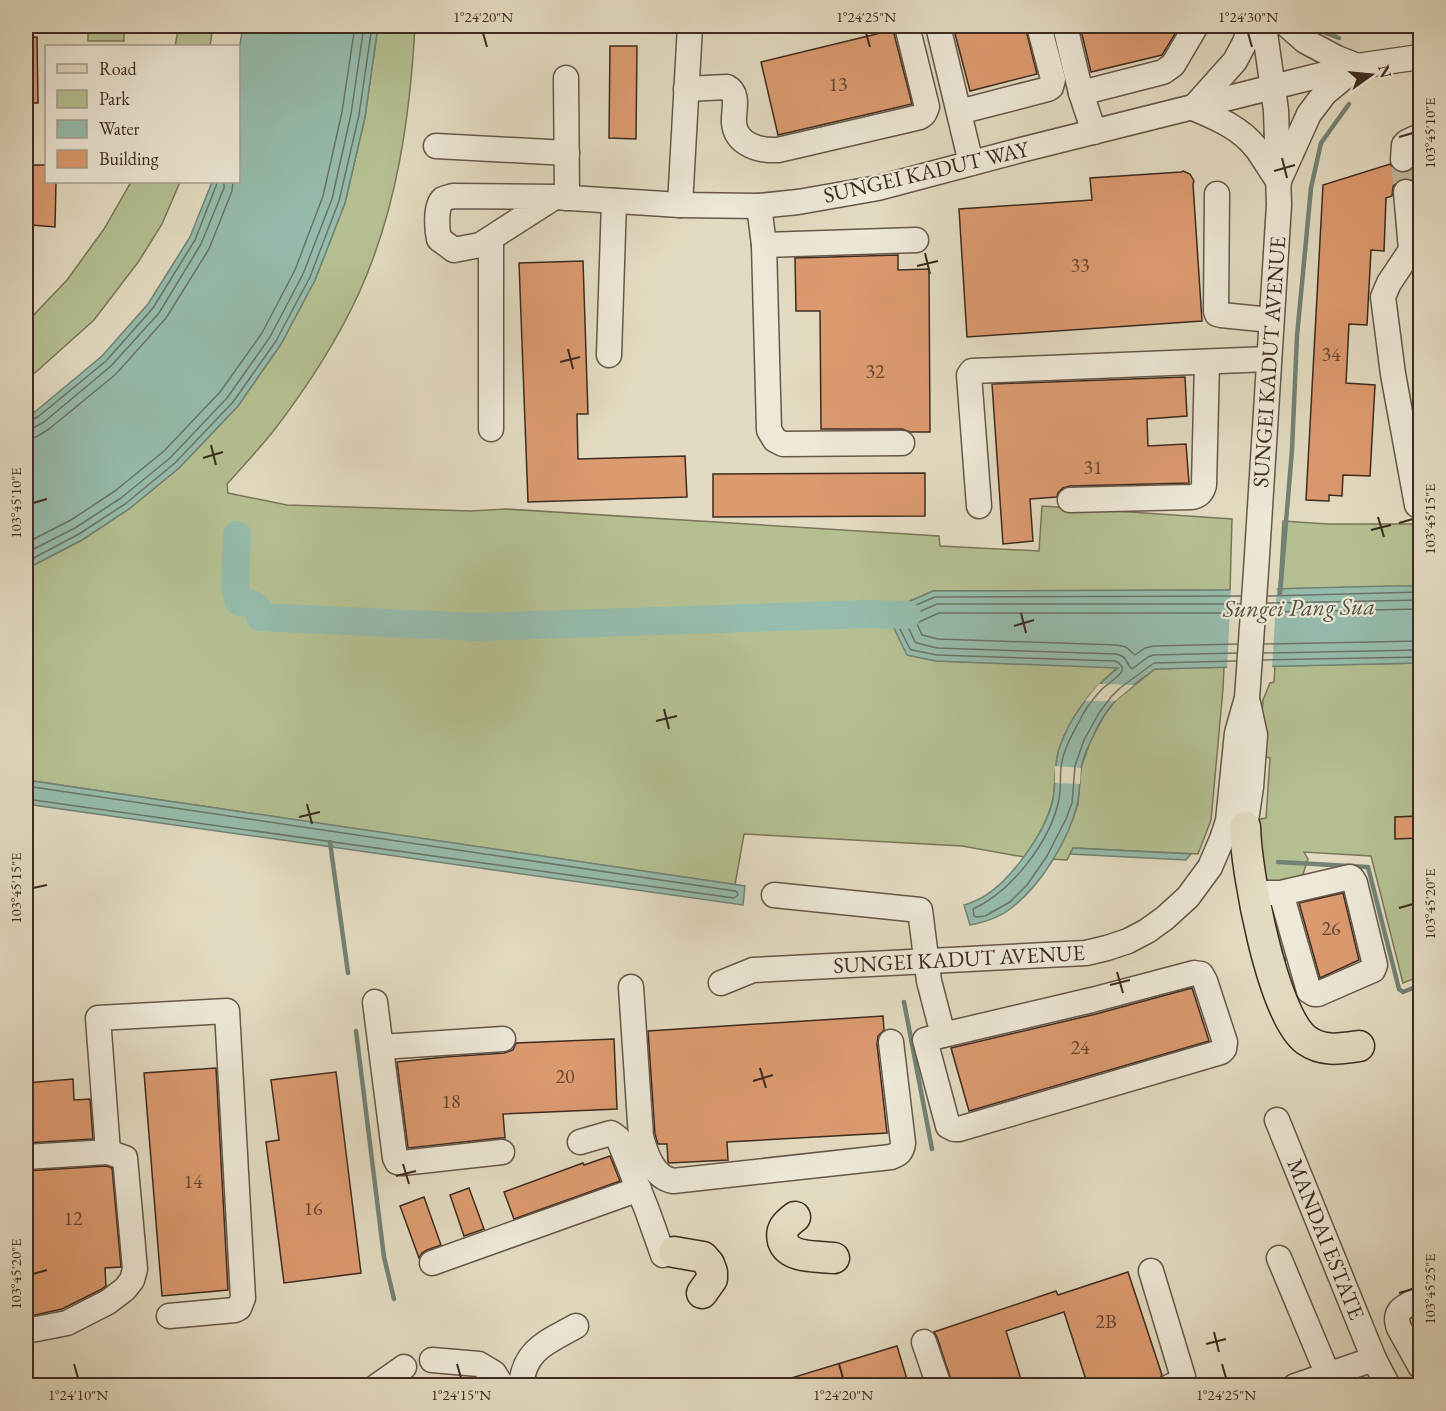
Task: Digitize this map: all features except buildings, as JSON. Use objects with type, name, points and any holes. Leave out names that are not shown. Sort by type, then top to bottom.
[{"type":"main road","points":[[1245,827],[1245,842],[1267,893],[1265,948],[1279,993],[1296,1030],[1319,1048],[1336,1049],[1359,1046]]},
{"type":"main road","points":[[795,1217],[784,1226],[782,1232],[787,1248],[793,1254],[834,1258]]},
{"type":"main road","points":[[668,1253],[703,1257],[709,1264],[712,1279],[702,1293]]},
{"type":"street","points":[[680,205],[690,26]]},
{"type":"street","points":[[686,89],[727,87],[732,90],[734,124],[737,133],[748,145],[765,151],[778,150],[920,117],[927,107],[908,26]]},
{"type":"street","points":[[938,26],[971,163]]},
{"type":"street","points":[[958,112],[1051,87],[1053,79],[1039,26]]},
{"type":"street","points":[[1065,26],[1081,93],[1094,132]]},
{"type":"street","points":[[1081,93],[1169,69],[1196,26]]},
{"type":"street","points":[[1251,26],[1235,61],[1193,108],[1226,122],[1240,133],[1256,147],[1278,182]]},
{"type":"street","name":"SUNGEI KADUT AVENUE","points":[[721,983],[753,970],[1086,953],[1107,948],[1147,931],[1188,897],[1210,867],[1228,821],[1237,734],[1248,689],[1257,571],[1279,205],[1276,110],[1264,26]]},
{"type":"street","points":[[1278,182],[1308,114],[1324,93],[1357,66],[1305,41],[1287,26]]},
{"type":"street","name":"SUNGEI KADUT WAY","points":[[491,239],[480,245],[464,249],[454,250],[444,244],[439,239],[438,231],[437,218],[440,203],[444,198],[453,196],[561,198],[680,205],[759,206],[798,202],[878,188],[1357,66],[1420,57]]},
{"type":"street","points":[[491,429],[491,239],[561,198],[567,153],[566,78]]},
{"type":"street","points":[[1403,159],[1404,145],[1420,136]]},
{"type":"street","points":[[436,146],[567,153]]},
{"type":"street","points":[[1406,192],[1411,250],[1389,283],[1383,297],[1393,374],[1417,505]]},
{"type":"street","points":[[1216,194],[1216,312],[1221,315],[1272,320]]},
{"type":"street","points":[[609,355],[614,201]]},
{"type":"street","points":[[759,206],[764,245],[769,430],[775,440],[783,444],[902,443]]},
{"type":"street","points":[[764,245],[916,240]]},
{"type":"street","points":[[979,506],[969,375],[972,371],[1269,359]]},
{"type":"street","points":[[1070,500],[1191,497],[1201,494],[1204,485],[1207,362]]},
{"type":"street","name":"SUNGEI KADUT AVENUE","points":[[1245,827],[1255,735],[1248,689]]},
{"type":"street","points":[[1352,878],[1356,882],[1375,965],[1372,972],[1318,994],[1308,991],[1267,893],[1352,878]]},
{"type":"street","points":[[774,895],[920,910],[929,981],[943,1035]]},
{"type":"street","points":[[1198,973],[1205,981],[1225,1042],[1221,1052],[954,1129],[948,1126],[925,1040],[943,1035],[1198,973]]},
{"type":"street","points":[[631,987],[641,1137],[645,1153],[657,1173],[666,1180],[752,1173],[898,1155],[903,1143],[891,1042]]},
{"type":"street","points":[[375,1002],[397,1162],[502,1152]]},
{"type":"street","points":[[108,1152],[98,1018],[227,1011],[243,1298],[239,1308],[235,1310],[169,1316]]},
{"type":"street","points":[[381,1047],[503,1039]]},
{"type":"street","name":"MANDAI ESTATE","points":[[1277,1119],[1374,1359],[1388,1386]]},
{"type":"street","points":[[580,1142],[611,1133],[618,1138],[668,1253]]},
{"type":"street","points":[[26,1157],[108,1152],[125,1158],[135,1269],[132,1280],[125,1289],[108,1302],[67,1323],[26,1331]]},
{"type":"street","points":[[432,1263],[639,1189]]},
{"type":"street","points":[[1279,1258],[1328,1375]]},
{"type":"street","points":[[1150,1270],[1183,1377],[1180,1383],[1171,1386]]},
{"type":"street","points":[[1420,1299],[1403,1308],[1399,1312],[1397,1321],[1420,1366]]},
{"type":"street","points":[[521,1386],[523,1369],[538,1348],[576,1326]]},
{"type":"street","points":[[924,1342],[939,1386]]},
{"type":"street","points":[[1295,1386],[1374,1359]]},
{"type":"street","points":[[432,1360],[479,1364],[494,1373],[502,1386]]},
{"type":"street","points":[[377,1386],[404,1367]]},
{"type":"green space","points":[[88,26],[124,26],[124,41],[88,41]]},
{"type":"green space","points":[[179,26],[213,26],[210,45],[175,45]]},
{"type":"green space","points":[[378,26],[415,26],[405,128],[383,229],[359,293],[331,346],[275,429],[227,484],[228,493],[287,505],[471,511],[506,509],[939,536],[940,546],[1039,551],[1042,506],[1232,519],[1230,590],[933,591],[899,606],[868,609],[868,619],[891,622],[936,661],[1118,667],[1099,684],[1069,725],[1057,755],[1053,799],[1048,815],[1038,837],[1024,857],[962,846],[744,834],[735,885],[26,780],[26,569],[82,540],[129,509],[179,468],[238,406],[281,344],[315,280],[345,203],[365,117]]},
{"type":"green space","points":[[1322,26],[1410,26],[1333,34]]},
{"type":"green space","points":[[130,183],[180,183],[162,224],[139,261],[94,320],[26,379],[26,323],[67,280],[104,229]]},
{"type":"green space","points":[[1283,521],[1327,524],[1420,524],[1420,586],[1279,589]]},
{"type":"green space","points":[[1420,663],[1420,816],[1395,817],[1395,838],[1420,838],[1420,984],[1418,977],[1403,983],[1371,856],[1304,852],[1308,859],[1302,877],[1286,901],[1288,950],[1284,965],[1277,964],[1253,820],[1266,818],[1270,758],[1259,755],[1263,700],[1270,683],[1274,682],[1275,666]]},
{"type":"green space","points":[[1224,667],[1211,820],[1198,854],[1073,848],[1067,860],[1052,859],[1072,821],[1078,804],[1081,768],[1090,742],[1115,701],[1155,669]]},
{"type":"water","points":[[243,26],[378,26],[365,117],[345,203],[315,280],[281,344],[238,406],[179,468],[129,509],[82,540],[26,569],[26,417],[102,356],[148,304],[190,237],[212,183],[240,183],[240,45]]},
{"type":"water","name":"Sungei Pang Sua","points":[[1420,586],[1420,663],[1155,669],[1130,688],[1108,710],[1092,737],[1082,762],[1078,800],[1073,818],[1053,860],[1035,885],[1010,909],[994,918],[970,925],[964,905],[989,893],[1001,883],[1013,871],[1034,842],[1043,827],[1053,799],[1056,761],[1069,725],[1099,685],[1118,668],[936,661],[907,655],[891,622],[867,619],[868,609],[899,606],[933,591],[1230,590]]},
{"type":"water","points":[[26,780],[745,886],[743,905],[26,804]]},
{"type":"water","points":[[1073,848],[1191,854],[1186,860],[1070,854]]},
{"type":"pier","points":[[1277,586],[1272,669],[1227,670],[1231,587]]},
{"type":"pier","points":[[1099,684],[1134,685],[1115,701],[1085,701]]},
{"type":"pier","points":[[1055,766],[1081,768],[1080,784],[1055,783]]},
{"type":"waterway","points":[[1317,26],[1326,33],[1339,38]]},
{"type":"waterway","name":"Sungei Pang Sua","points":[[1280,594],[1292,450],[1297,336],[1311,188],[1321,143],[1349,104]]},
{"type":"waterway","points":[[237,535],[235,587],[239,602],[253,605],[260,617],[476,627],[868,614],[907,615]]},
{"type":"waterway","points":[[330,842],[348,973]]},
{"type":"waterway","points":[[1278,862],[1368,867],[1399,989],[1403,992],[1418,986],[1419,990]]},
{"type":"waterway","points":[[904,1002],[932,1149]]},
{"type":"waterway","points":[[356,1031],[384,1257],[394,1299]]},
{"type":"tunnel","points":[[1403,159],[1406,192]]}]
